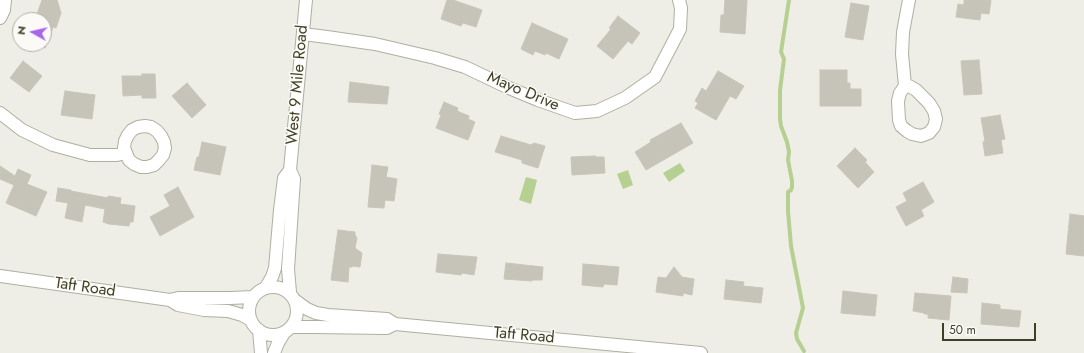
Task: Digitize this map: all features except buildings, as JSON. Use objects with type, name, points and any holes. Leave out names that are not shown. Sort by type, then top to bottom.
[{"type":"street","points":[[0,18],[4,10],[5,0]]},
{"type":"street","name":"West 9 Mile Road","points":[[293,296],[288,269],[294,179],[290,170],[306,0]]},
{"type":"street","name":"Mayo Drive","points":[[303,34],[375,44],[435,58],[465,67],[508,88],[575,113],[598,111],[625,98],[655,77],[680,29],[681,8],[679,0]]},
{"type":"street","points":[[905,86],[902,54],[903,32],[909,0]]},
{"type":"street","points":[[0,113],[22,130],[52,145],[90,155],[117,155],[126,153]]},
{"type":"street","name":"West 9 Mile Road","points":[[266,287],[276,268],[284,178],[290,170]]},
{"type":"street","name":"Taft Road","points":[[0,276],[170,300],[178,298],[253,297]]},
{"type":"street","points":[[274,353],[278,343],[287,330],[296,316],[297,307],[293,296],[282,288],[266,287],[257,292],[250,304],[249,312],[251,320],[255,326],[268,334],[275,335],[287,330]]},
{"type":"street","name":"Taft Road","points":[[293,296],[307,309],[316,313],[328,315],[387,319],[396,324],[701,353]]},
{"type":"street","name":"Taft Road","points":[[170,300],[178,305],[204,310],[228,311],[242,315],[251,320]]},
{"type":"street","name":"Taft Road","points":[[287,330],[314,327],[387,328],[396,324]]},
{"type":"street","points":[[260,330],[261,353]]},
{"type":"shaded area","points":[[680,163],[685,171],[669,182],[663,173]]},
{"type":"shaded area","points":[[628,170],[633,185],[623,189],[617,174]]},
{"type":"shaded area","points":[[526,177],[537,180],[531,204],[519,200]]},
{"type":"waterway","points":[[789,0],[781,52],[784,59],[780,90],[780,119],[789,152],[788,160],[792,181],[791,190],[788,192],[791,246],[803,308],[796,333],[797,339],[804,351]]}]
